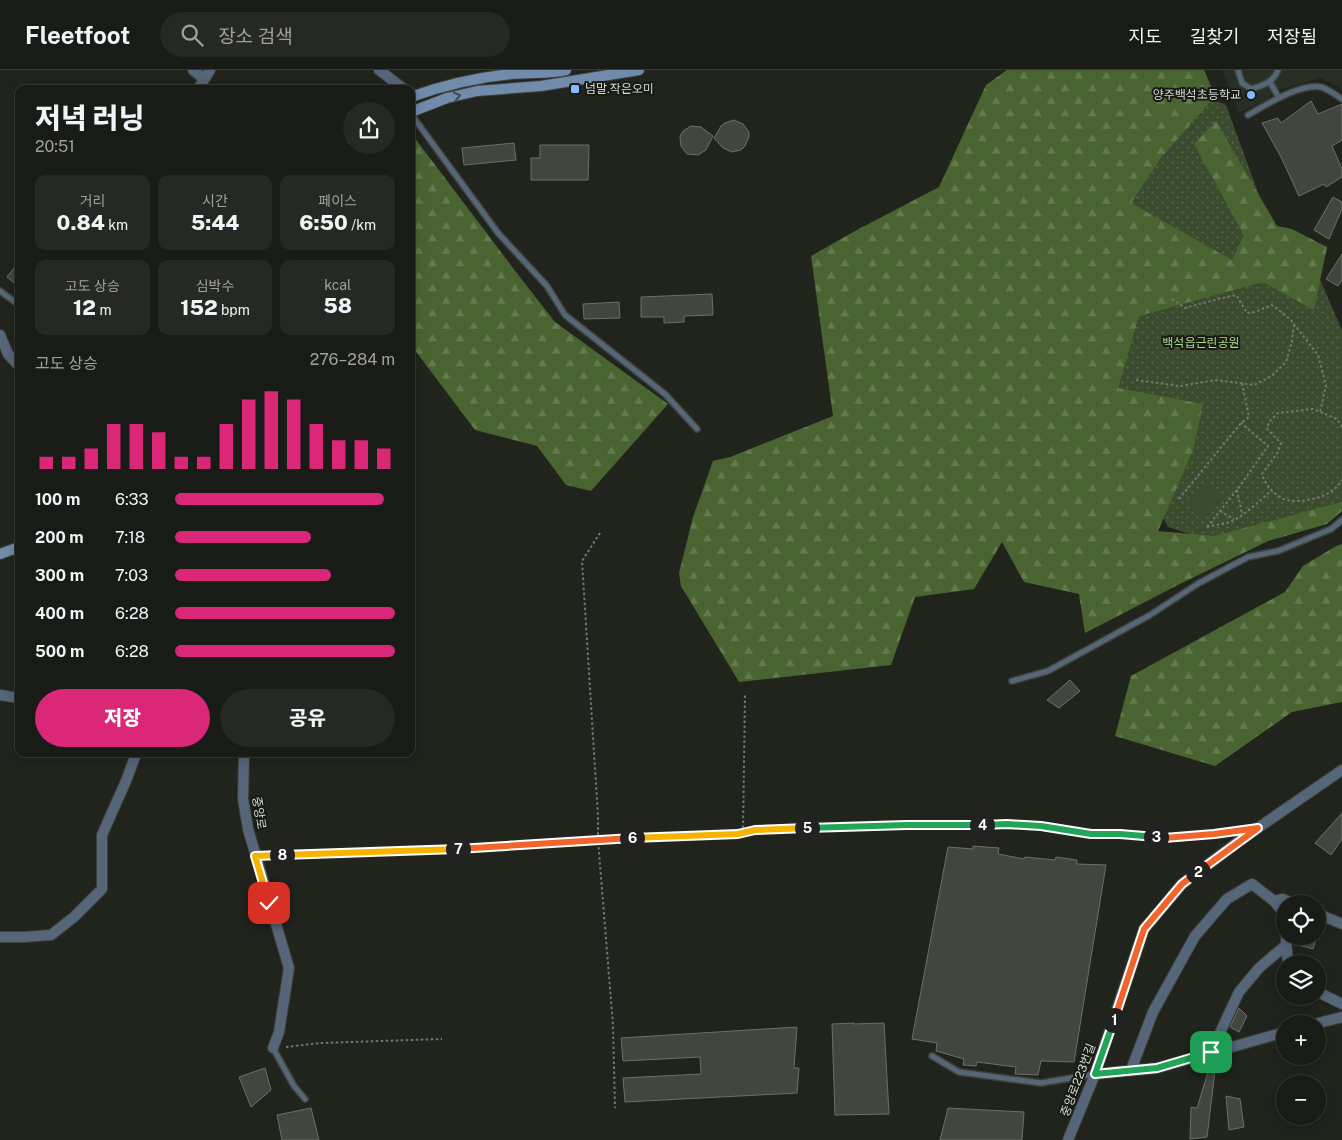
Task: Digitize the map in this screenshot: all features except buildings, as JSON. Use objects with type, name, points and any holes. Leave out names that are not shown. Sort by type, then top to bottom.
[{"type":"main road","points":[[415,96],[469,80],[512,74],[566,70]]},
{"type":"main road","points":[[415,111],[447,98],[477,91],[550,84],[639,70]]},
{"type":"main road","points":[[0,554],[15,548]]},
{"type":"street","points":[[193,70],[204,79]]},
{"type":"street","points":[[200,85],[210,70]]},
{"type":"street","points":[[379,70],[399,85]]},
{"type":"street","points":[[550,72],[550,84]]},
{"type":"street","points":[[0,335],[8,354],[15,362]]},
{"type":"street","points":[[0,695],[15,697]]},
{"type":"street","points":[[0,938],[51,935],[74,917],[102,889],[102,835],[135,757]]},
{"type":"street","name":"중앙로","points":[[244,757],[243,799],[248,829],[289,968],[279,1032],[273,1048]]},
{"type":"street","name":"중앙로223번길","points":[[1068,1140],[1095,1074],[1144,929],[1182,884],[1258,828],[1342,770]]},
{"type":"street","points":[[1131,1070],[1154,1012],[1195,936],[1227,899],[1252,884],[1276,903]]},
{"type":"street","points":[[1326,917],[1342,924]]},
{"type":"street","points":[[1211,1052],[1239,992],[1279,945]]},
{"type":"street","points":[[1326,996],[1342,1004]]},
{"type":"street","points":[[1326,1021],[1342,1017]]},
{"type":"street","points":[[1095,1074],[1157,1068],[1276,1034]]},
{"type":"lane","points":[[1238,70],[1242,83],[1251,89],[1270,82],[1278,70]]},
{"type":"lane","points":[[1270,82],[1279,98]]},
{"type":"lane","points":[[1248,115],[1292,92],[1314,86],[1324,88],[1342,99]]},
{"type":"lane","points":[[415,119],[498,233],[547,286],[565,315],[665,394],[697,429]]},
{"type":"lane","points":[[0,291],[15,303]]},
{"type":"lane","points":[[1012,681],[1048,671],[1150,615],[1199,584],[1248,557],[1278,551],[1330,529],[1342,520]]},
{"type":"lane","points":[[273,1048],[294,1086],[305,1099]]},
{"type":"lane","points":[[932,1056],[959,1072],[1041,1083],[1095,1074]]},
{"type":"path","points":[[1172,299],[1186,308],[1218,298],[1236,295],[1247,313],[1272,305],[1290,320],[1318,355],[1326,385],[1320,412]]},
{"type":"path","points":[[1136,380],[1180,386],[1216,380],[1254,385],[1272,376],[1286,362],[1292,342],[1294,325]]},
{"type":"path","points":[[1178,499],[1248,416],[1242,383]]},
{"type":"path","points":[[1342,427],[1337,419],[1312,409],[1278,414],[1269,422],[1267,428],[1281,443],[1278,452],[1262,474],[1266,484],[1282,499],[1298,501],[1318,499],[1334,491],[1342,480]]},
{"type":"path","points":[[1241,423],[1268,446],[1238,490],[1207,527],[1228,523],[1249,510],[1272,490]]},
{"type":"path","points":[[1238,490],[1242,514]]},
{"type":"path","points":[[1220,511],[1234,519]]},
{"type":"path","points":[[600,533],[582,561],[598,840],[613,1025],[615,1108]]},
{"type":"path","points":[[743,833],[745,693]]},
{"type":"path","points":[[255,856],[448,850],[743,833],[755,830],[879,826],[1007,824],[1041,826],[1091,834],[1120,834],[1164,838],[1258,828]]},
{"type":"path","points":[[273,1048],[320,1043],[442,1039]]},
{"type":"shaded area","name":"양주백석초등학교","points":[[1222,70],[1342,70],[1342,89],[1321,78],[1274,91],[1268,99],[1239,113]]},
{"type":"green space","points":[[1007,70],[1204,70],[1215,96],[1161,158],[1131,203],[1232,260],[1244,235],[1194,144],[1216,121],[1277,226],[1292,229],[1327,247],[1314,310],[1263,282],[1139,316],[1118,388],[1203,404],[1193,450],[1158,531],[1214,536],[1342,502],[1342,511],[1327,524],[1268,541],[1085,633],[1079,594],[1024,582],[1002,542],[974,589],[915,597],[891,665],[739,682],[681,586],[679,573],[693,517],[713,461],[730,457],[833,416],[811,256],[939,187],[986,85]]},
{"type":"green space","name":"백석읍근린공원","points":[[1138,70],[1226,105],[1270,225],[1312,261],[1342,330],[1342,510],[1215,542],[1168,527],[1151,496],[1040,353]]},
{"type":"green space","points":[[415,138],[555,322],[668,404],[591,491],[566,485],[537,446],[475,430],[415,350]]},
{"type":"green space","points":[[1204,483],[1220,497],[1213,506],[1198,491]]},
{"type":"green space","points":[[1194,493],[1210,507],[1203,516],[1187,500]]},
{"type":"green space","points":[[1342,544],[1342,702],[1292,712],[1215,766],[1115,736],[1131,676],[1285,592],[1303,566]]},
{"type":"place","name":"넘말.작은오미","points":[[575,89]]},
{"type":"place","name":"양주백석초등학교","points":[[1251,95]]},
{"type":"route","points":[[269,903],[255,856],[448,850],[598,840],[738,834],[755,830],[907,825],[1007,824],[1041,826],[1091,834],[1120,834],[1164,838],[1258,828],[1182,884],[1144,929],[1095,1074],[1157,1068],[1211,1052]]}]
